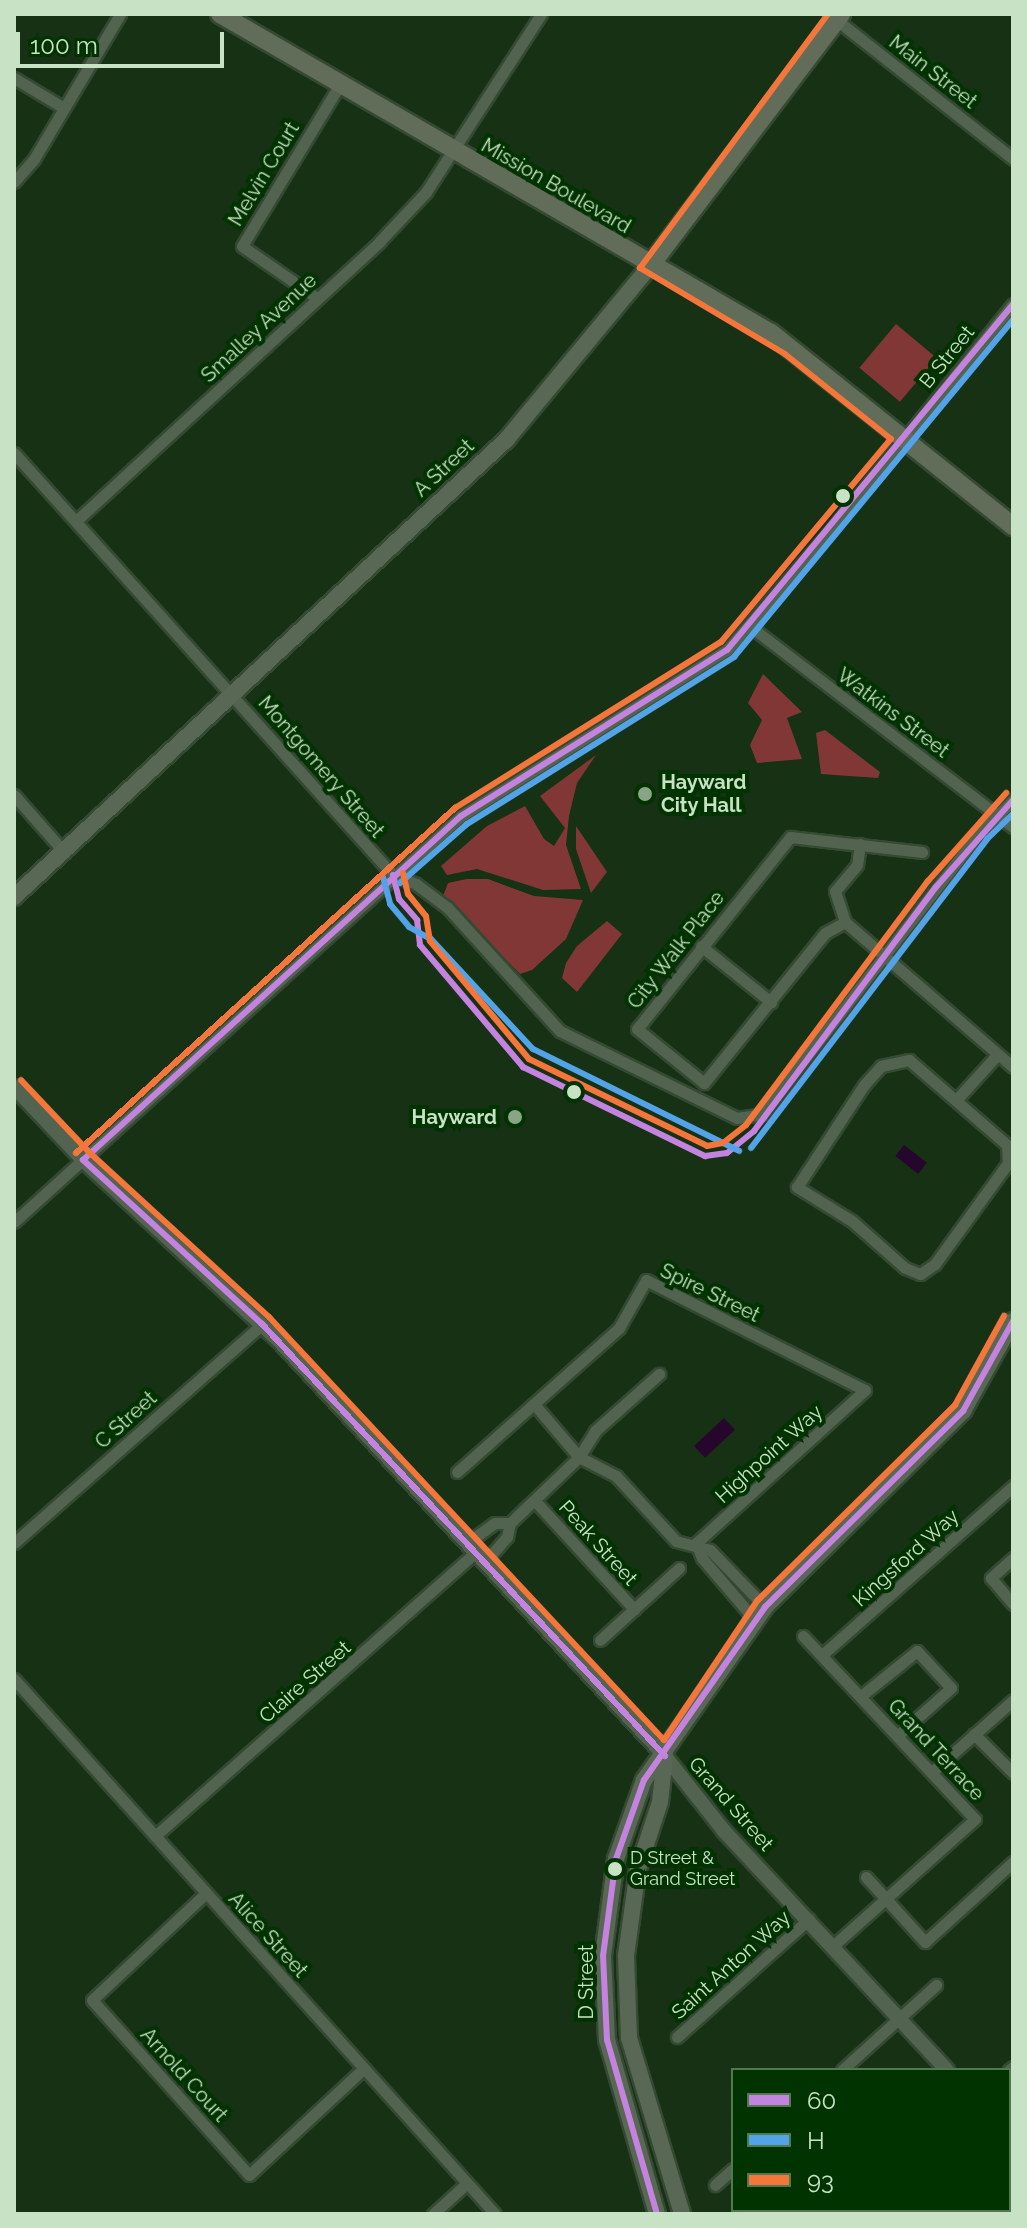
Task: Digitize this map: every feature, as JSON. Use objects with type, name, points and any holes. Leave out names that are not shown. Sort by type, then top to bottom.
[{"type":"main road","name":"Mission Boulevard","points":[[220,14],[791,346],[1013,526]]},
{"type":"main road","name":"A Street","points":[[14,897],[65,853],[507,439],[650,266],[836,16]]},
{"type":"main road","name":"D Street","points":[[657,2214],[607,2040],[603,1956],[616,1859],[644,1780],[665,1756],[760,1613],[963,1411],[1013,1321]]},
{"type":"main road","name":"D Street","points":[[665,1756],[660,1802],[638,1869],[626,1956],[629,2038],[682,2214]]},
{"type":"street","points":[[14,182],[64,108],[120,14]]},
{"type":"street","name":"Smalley Avenue","points":[[76,521],[317,298],[426,192],[541,14]]},
{"type":"street","name":"Main Street","points":[[836,16],[1013,159]]},
{"type":"street","points":[[14,78],[64,108]]},
{"type":"street","name":"Melvin Court","points":[[317,298],[242,246],[340,84]]},
{"type":"street","name":"B Street","points":[[14,1222],[461,816],[727,650],[751,627],[1013,304]]},
{"type":"street","name":"Montgomery Street","points":[[14,453],[393,875],[416,884],[447,907],[571,1038],[737,1118],[762,1114],[887,956]]},
{"type":"street","name":"Watkins Street","points":[[751,627],[1013,827]]},
{"type":"street","points":[[14,795],[65,853]]},
{"type":"street","points":[[887,956],[997,815],[1013,800]]},
{"type":"street","name":"City Walk Place","points":[[845,922],[825,933],[704,1083],[637,1029],[790,837],[922,852]]},
{"type":"street","points":[[860,844],[857,865],[835,891],[845,922],[1013,1067]]},
{"type":"street","points":[[701,946],[771,1002]]},
{"type":"street","points":[[958,1098],[997,1055]]},
{"type":"street","points":[[909,1060],[958,1098],[1007,1145],[1008,1163],[964,1228],[935,1264],[920,1274],[905,1268],[852,1221],[797,1187],[833,1127],[881,1066],[909,1060]]},
{"type":"street","name":"Grand Street","points":[[14,1087],[83,1160],[262,1324],[665,1756],[724,1831],[945,2068]]},
{"type":"street","name":"Spire Street","points":[[534,1404],[619,1328],[646,1280],[865,1390]]},
{"type":"street","name":"C Street","points":[[14,1543],[262,1324]]},
{"type":"street","points":[[476,1552],[507,1537],[510,1523],[579,1457],[595,1431],[659,1374]]},
{"type":"street","name":"Highpoint Way","points":[[696,1543],[865,1390]]},
{"type":"street","points":[[457,1472],[534,1404],[579,1457],[616,1476],[676,1541],[696,1543],[710,1550],[760,1613]]},
{"type":"street","name":"Kingsford Way","points":[[822,1655],[1013,1486]]},
{"type":"street","name":"Peak Street","points":[[535,1501],[634,1609]]},
{"type":"street","points":[[476,1552],[495,1523],[510,1523]]},
{"type":"street","name":"Claire Street","points":[[155,1836],[476,1552]]},
{"type":"street","points":[[1013,1558],[991,1578],[1013,1604]]},
{"type":"street","points":[[600,1640],[679,1568]]},
{"type":"street","name":"Grand Terrace","points":[[803,1636],[975,1819],[888,1901],[832,1947]]},
{"type":"street","points":[[861,1696],[917,1651],[951,1688],[898,1735]]},
{"type":"street","name":"Alice Street","points":[[14,1679],[495,2214]]},
{"type":"street","points":[[932,1772],[1013,1700]]},
{"type":"street","points":[[974,1734],[1013,1773]]},
{"type":"street","points":[[866,1877],[925,1942],[1013,1862]]},
{"type":"street","name":"Arnold Court","points":[[206,1893],[92,2000],[249,2175],[364,2068]]},
{"type":"street","name":"Saint Anton Way","points":[[677,2037],[809,1919]]},
{"type":"street","points":[[844,2068],[936,1985]]},
{"type":"street","points":[[715,2185],[731,2171]]},
{"type":"street","points":[[433,2214],[466,2184]]},
{"type":"shaded area","points":[[896,324],[937,358],[900,402],[859,368]]},
{"type":"shaded area","points":[[763,674],[802,712],[787,718],[802,759],[757,763],[750,745],[762,720],[748,703]]},
{"type":"shaded area","points":[[825,730],[880,772],[878,778],[821,774],[816,733]]},
{"type":"shaded area","points":[[596,755],[577,783],[569,816],[566,845],[581,889],[543,890],[477,869],[447,875],[441,866],[487,826],[525,806],[544,839],[554,846],[565,828],[540,796]]},
{"type":"shaded area","points":[[576,826],[607,872],[591,893],[576,849]]},
{"type":"shaded area","points":[[488,879],[534,896],[583,900],[566,939],[532,970],[520,974],[443,896],[448,883]]},
{"type":"shaded area","points":[[607,921],[622,934],[577,992],[562,978],[566,963],[577,946]]},
{"type":"shaded area","points":[[904,1145],[927,1163],[918,1174],[895,1156]]},
{"type":"shaded area","points":[[724,1418],[735,1430],[705,1458],[694,1446]]},
{"type":"transit line","name":"93","points":[[76,1153],[455,808],[721,642],[891,439],[785,354],[640,268],[828,14]]},
{"type":"transit line","name":"60","points":[[665,1756],[262,1324],[83,1160],[461,816],[727,650],[1013,304]]},
{"type":"transit line","name":"H","points":[[400,883],[467,824],[734,657],[1013,320]]},
{"type":"transit line","name":"93","points":[[403,873],[408,894],[426,916],[430,941],[529,1059],[707,1146],[723,1143],[746,1125],[928,881],[1006,793]]},
{"type":"transit line","name":"60","points":[[393,875],[399,899],[417,920],[420,945],[523,1067],[705,1156],[727,1153],[754,1131],[936,887],[1013,800]]},
{"type":"transit line","name":"H","points":[[751,1148],[987,839],[1013,814]]},
{"type":"transit line","name":"H","points":[[383,877],[390,904],[409,927],[431,939],[533,1049],[739,1151]]},
{"type":"transit line","name":"93","points":[[21,1080],[90,1153],[269,1317],[664,1740],[757,1601],[955,1405],[1004,1316]]},
{"type":"transit line","name":"60","points":[[657,2214],[607,2040],[603,1956],[616,1859],[644,1780],[765,1607],[963,1411],[1013,1321]]},
{"type":"place","name":"Hayward City Hall","points":[[645,794]]},
{"type":"place","name":"Hayward","points":[[515,1117]]},
{"type":"place","name":"D Street & Grand Street","points":[[615,1869]]}]
